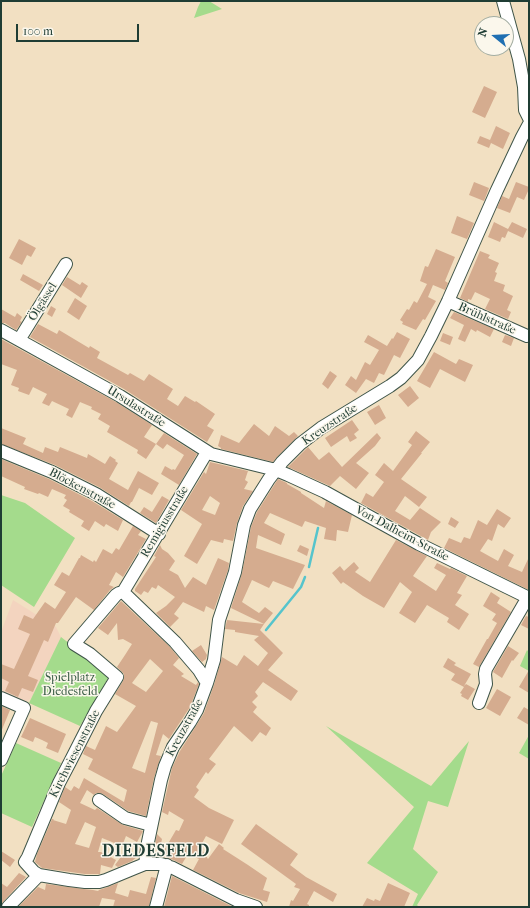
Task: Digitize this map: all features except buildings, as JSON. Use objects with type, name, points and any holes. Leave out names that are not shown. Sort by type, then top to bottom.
[{"type":"street","points":[[503,1],[519,59],[524,87],[525,110],[529,118]]},
{"type":"street","name":"Kreuzstraße","points":[[145,864],[159,786],[169,756],[173,747],[197,710],[214,660],[219,620],[235,572],[246,517],[276,470],[300,444],[316,432],[390,386],[401,378],[418,360],[448,301],[503,176],[529,124]]},
{"type":"street","name":"Ölgässel","points":[[19,340],[66,264]]},
{"type":"street","name":"Brühlstraße","points":[[448,301],[527,336]]},
{"type":"street","name":"Ursulastraße","points":[[1,330],[120,396],[207,452],[216,456],[276,470]]},
{"type":"street","name":"Blöckenstraße","points":[[1,451],[52,472],[96,494],[159,534]]},
{"type":"street","name":"Remigiusstraße","points":[[74,644],[116,595],[119,592],[123,592],[207,452]]},
{"type":"street","name":"Von-Dalheim-Straße","points":[[276,470],[325,492],[419,544],[529,597]]},
{"type":"street","points":[[123,592],[175,642],[199,670],[207,684]]},
{"type":"street","points":[[479,703],[486,684],[486,670],[529,597]]},
{"type":"street","name":"Kirchwiesenstraße","points":[[39,875],[34,872],[25,862],[59,783],[96,711],[117,677],[90,654],[74,644]]},
{"type":"street","points":[[1,698],[24,708],[1,760]]},
{"type":"street","points":[[99,800],[125,818],[151,825]]},
{"type":"street","points":[[8,907],[39,875],[93,882],[106,880],[145,864],[167,865],[221,893],[256,907]]},
{"type":"street","points":[[156,907],[167,865]]},
{"type":"shaded area","points":[[13,600],[56,627],[61,637],[31,699],[21,703],[1,695],[1,632]]},
{"type":"green space","points":[[201,1],[209,1],[222,9],[194,18]]},
{"type":"green space","points":[[1,495],[25,503],[75,538],[34,607],[1,585]]},
{"type":"green space","name":"Spielplatz Diedesfeld","points":[[61,637],[110,675],[80,726],[29,703]]},
{"type":"green space","points":[[527,650],[529,652],[529,671],[520,666]]},
{"type":"green space","points":[[326,726],[431,786],[469,741],[448,807],[428,801],[413,849],[438,872],[417,905],[419,907],[412,907],[418,894],[367,863],[414,807]]},
{"type":"green space","points":[[529,735],[529,759],[519,753]]},
{"type":"green space","points":[[16,743],[61,763],[32,827],[1,813],[1,776]]},
{"type":"waterway","points":[[309,567],[318,528]]},
{"type":"waterway","points":[[266,630],[301,587],[305,577]]},
{"type":"district","name":"DIEDESFELD","points":[[156,852]]}]
